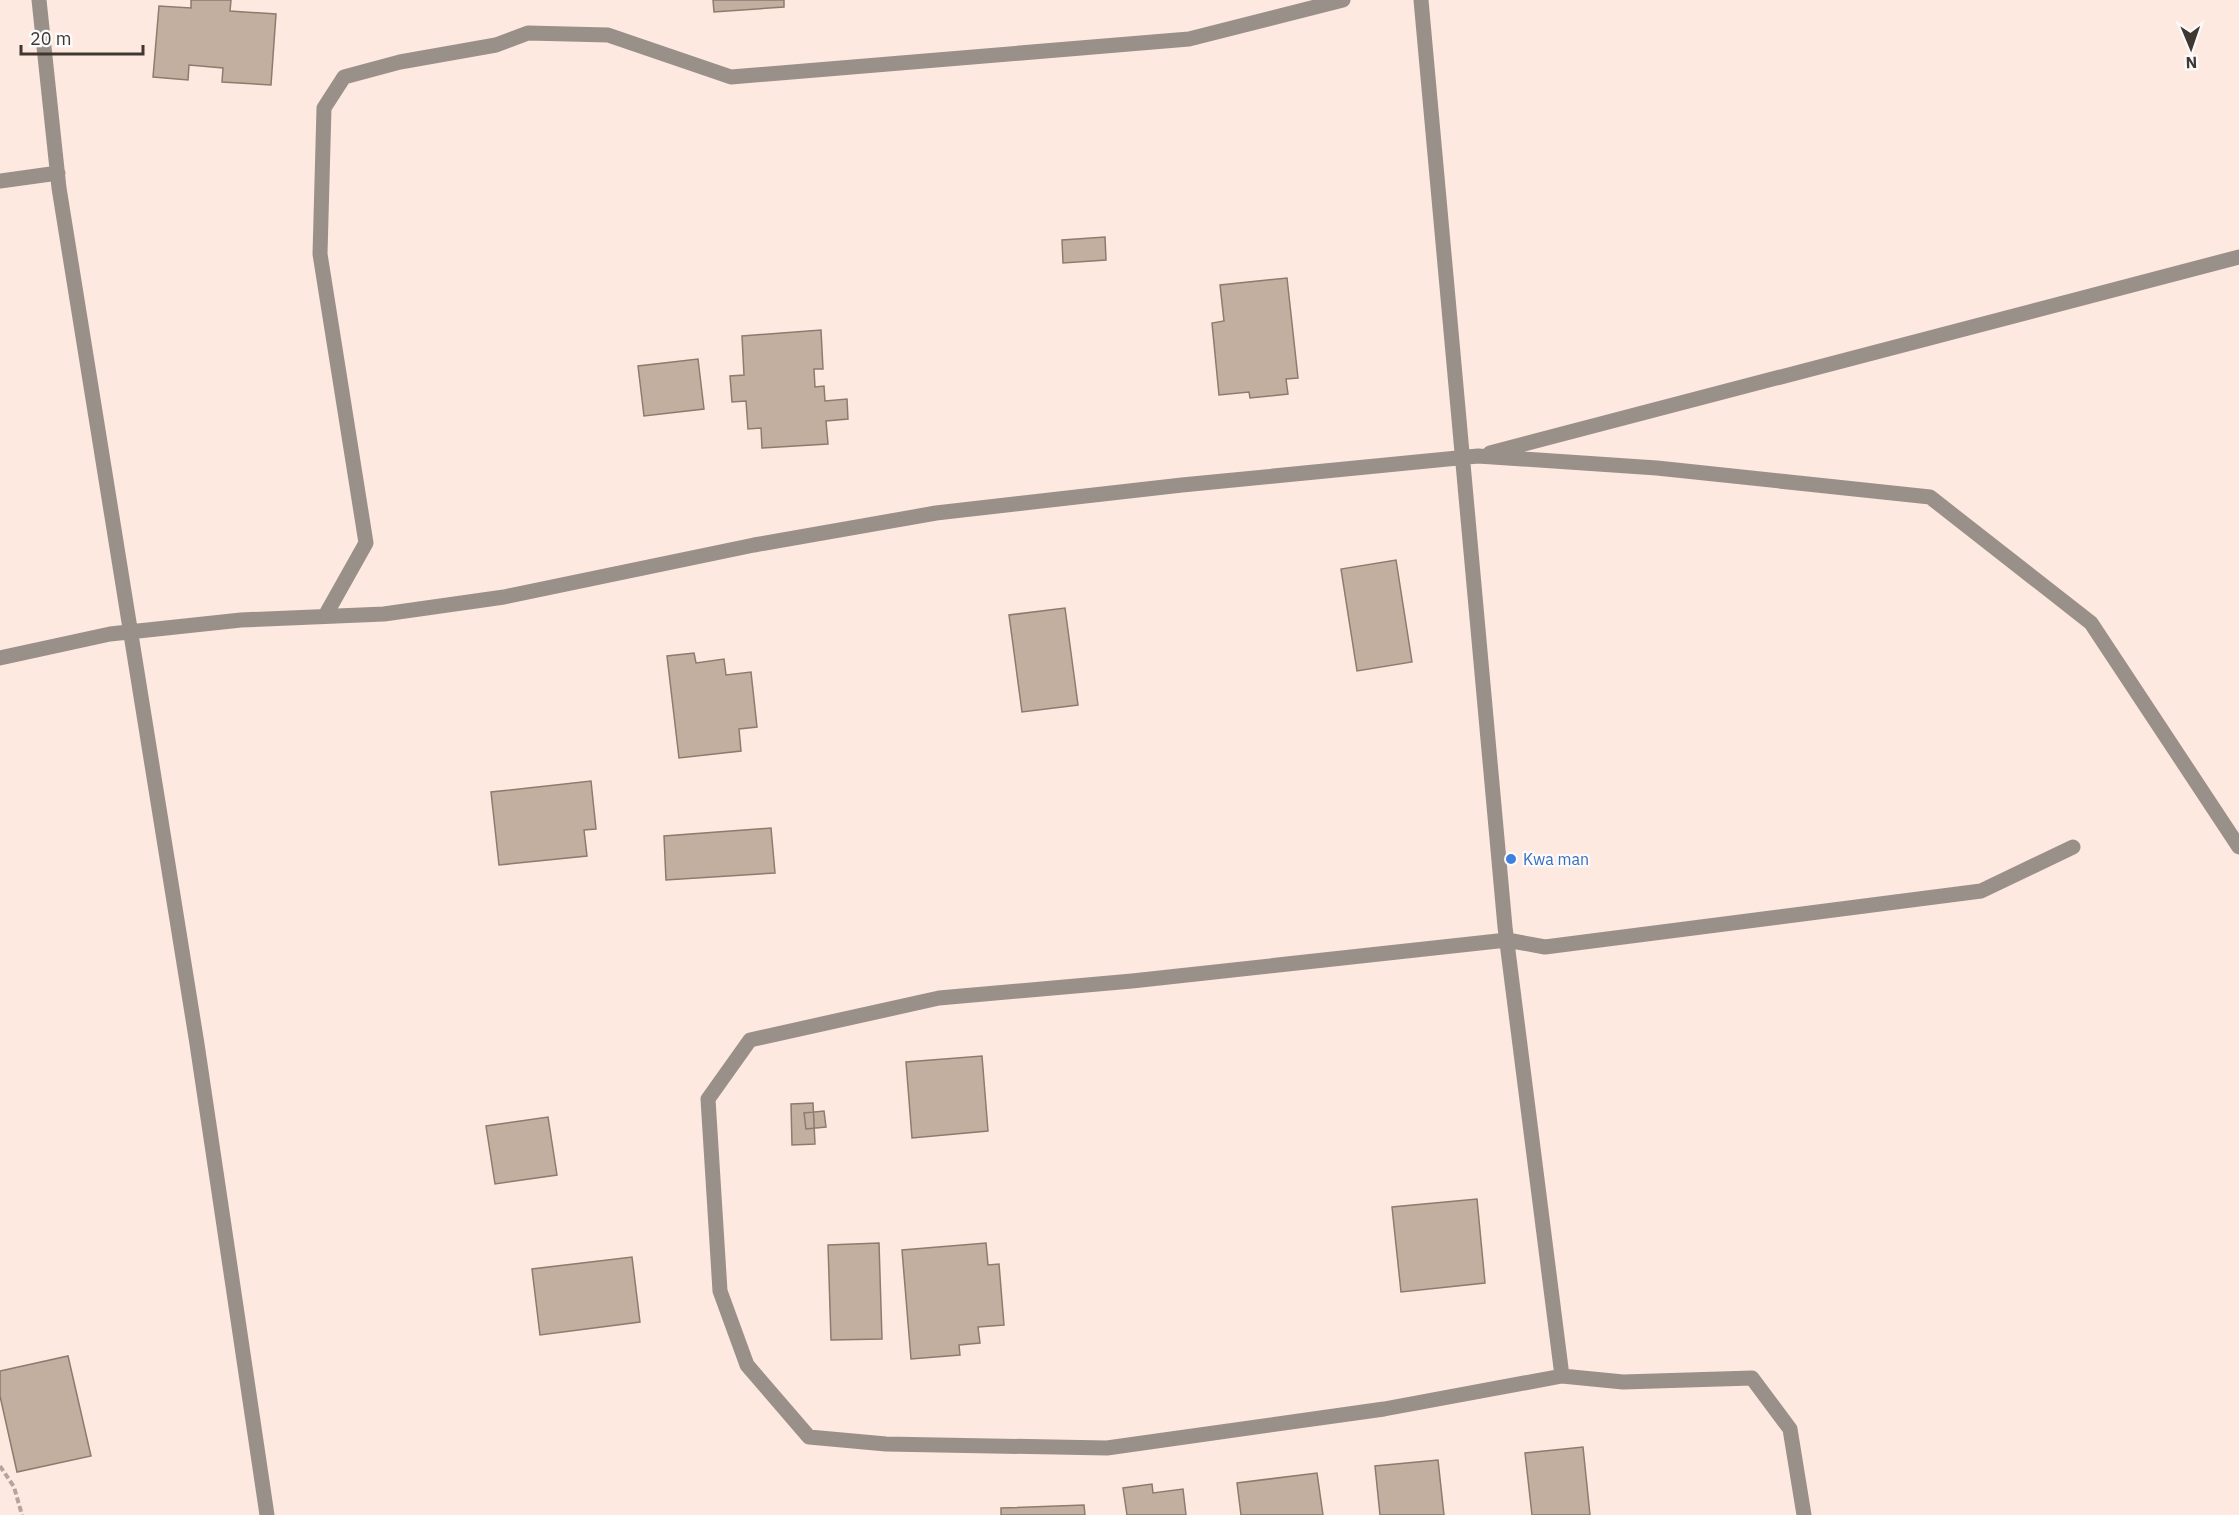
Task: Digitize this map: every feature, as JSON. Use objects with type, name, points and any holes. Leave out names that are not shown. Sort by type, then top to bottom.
[{"type":"street","points":[[39,0],[58,173],[129,632],[197,1044],[266,1515]]},
{"type":"street","points":[[326,616],[366,543],[320,254],[324,108],[344,77],[400,62],[496,45],[528,33],[608,35],[731,77],[1189,39],[1342,0]]},
{"type":"street","points":[[1421,0],[1471,456],[1507,940],[1562,1376]]},
{"type":"street","points":[[0,181],[58,173]]},
{"type":"street","points":[[0,658],[129,632],[241,620],[384,614],[504,597],[754,545],[936,513],[1471,456],[2239,256]]},
{"type":"street","points":[[1471,456],[1657,468],[1930,497],[2091,623],[2239,847]]},
{"type":"street","points":[[1804,1515],[1790,1429],[1752,1378],[1623,1382],[1562,1376],[1384,1409],[1107,1448],[886,1444],[809,1437],[747,1365],[720,1291],[708,1099],[750,1040],[939,998],[1132,981],[1507,940],[1545,946],[1981,891],[2073,847]]},
{"type":"path","points":[[0,1466],[14,1487],[21,1515]]},
{"type":"building","points":[[191,0],[231,0],[230,11],[276,14],[271,85],[222,82],[223,68],[189,65],[188,80],[153,77],[159,6],[191,8]]},
{"type":"building","points":[[713,0],[784,0],[784,7],[714,12]]},
{"type":"building","points":[[1105,237],[1106,260],[1063,263],[1062,240]]},
{"type":"building","points":[[1287,278],[1298,378],[1286,379],[1288,394],[1250,398],[1249,392],[1219,395],[1212,323],[1224,321],[1220,285]]},
{"type":"building","points":[[821,330],[823,369],[814,369],[815,387],[824,386],[825,401],[847,399],[848,419],[826,421],[828,444],[762,448],[761,428],[748,429],[746,401],[732,402],[730,376],[744,375],[742,336]]},
{"type":"building","points":[[698,359],[704,409],[644,416],[638,366]]},
{"type":"building","points":[[1396,560],[1412,662],[1357,671],[1341,569]]},
{"type":"building","points":[[1065,608],[1078,705],[1022,712],[1009,615]]},
{"type":"building","points":[[694,653],[696,663],[724,659],[726,675],[751,672],[757,727],[739,729],[741,751],[679,758],[667,656]]},
{"type":"building","points":[[591,781],[596,829],[584,830],[587,856],[499,865],[491,792]]},
{"type":"building","points":[[771,828],[775,873],[666,880],[664,836]]},
{"type":"building","points":[[982,1056],[988,1131],[912,1138],[906,1062]]},
{"type":"building","points":[[813,1103],[815,1144],[792,1145],[791,1104]]},
{"type":"building","points":[[824,1111],[826,1127],[806,1129],[804,1113]]},
{"type":"building","points":[[548,1117],[557,1175],[495,1184],[486,1126]]},
{"type":"building","points":[[1477,1199],[1485,1283],[1401,1292],[1392,1207]]},
{"type":"building","points":[[879,1243],[882,1339],[831,1340],[828,1245]]},
{"type":"building","points":[[986,1243],[988,1265],[999,1264],[1004,1325],[978,1327],[980,1343],[959,1345],[960,1355],[911,1359],[902,1250]]},
{"type":"building","points":[[632,1257],[640,1322],[540,1335],[532,1269]]},
{"type":"building","points":[[68,1356],[91,1456],[17,1472],[0,1396],[0,1371]]},
{"type":"building","points":[[1583,1447],[1590,1515],[1532,1515],[1525,1453]]},
{"type":"building","points":[[1438,1460],[1444,1515],[1380,1515],[1375,1466]]},
{"type":"building","points":[[1317,1473],[1323,1515],[1241,1515],[1237,1483]]},
{"type":"building","points":[[1152,1484],[1153,1493],[1183,1489],[1186,1515],[1127,1515],[1123,1488]]},
{"type":"building","points":[[1084,1505],[1085,1515],[1001,1515],[1001,1508]]},
{"type":"place","name":"Kwa man","points":[[1511,859]]}]
